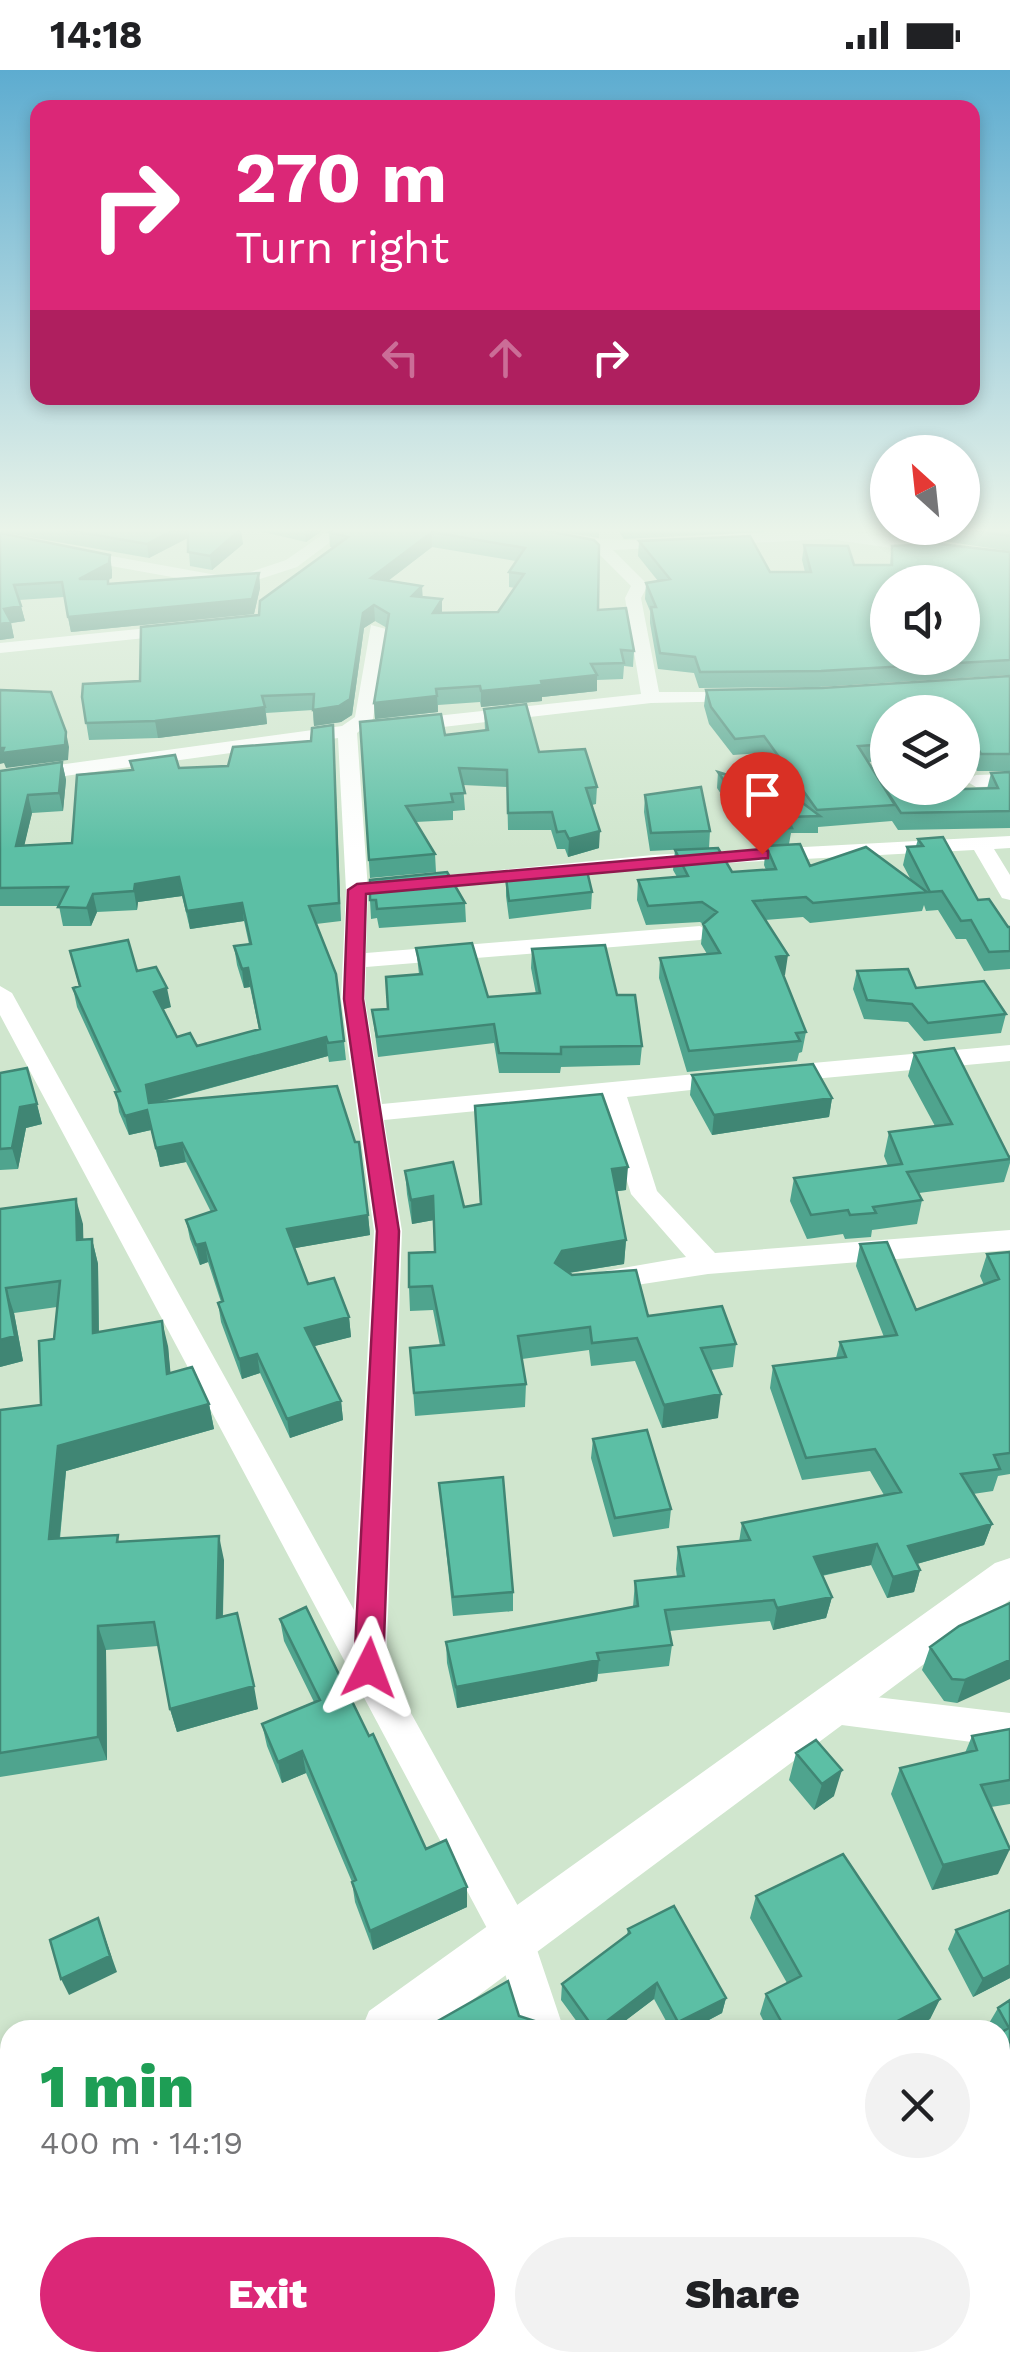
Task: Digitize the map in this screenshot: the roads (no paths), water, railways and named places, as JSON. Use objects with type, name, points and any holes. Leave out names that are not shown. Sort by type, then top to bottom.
[{"type":"street","points":[[0,648],[127,635]]},
{"type":"street","points":[[346,732],[364,720],[376,635]]},
{"type":"street","points":[[640,635],[650,698]]},
{"type":"street","points":[[0,779],[346,732],[650,698],[763,697]]},
{"type":"street","points":[[346,732],[376,888],[354,962],[354,999],[388,1231],[369,1668]]},
{"type":"street","points":[[980,781],[1010,780]]},
{"type":"street","points":[[978,842],[1010,893]]},
{"type":"street","points":[[376,888],[653,861],[1010,842]]},
{"type":"street","points":[[354,962],[700,933]]},
{"type":"street","points":[[0,993],[515,1940],[540,2020]]},
{"type":"street","points":[[370,1113],[1010,1053]]},
{"type":"street","points":[[612,1090],[645,1194],[708,1264]]},
{"type":"street","points":[[572,1285],[708,1264],[1010,1240]]},
{"type":"street","points":[[402,2020],[1010,1576]]},
{"type":"street","points":[[834,1708],[1010,1730]]}]
